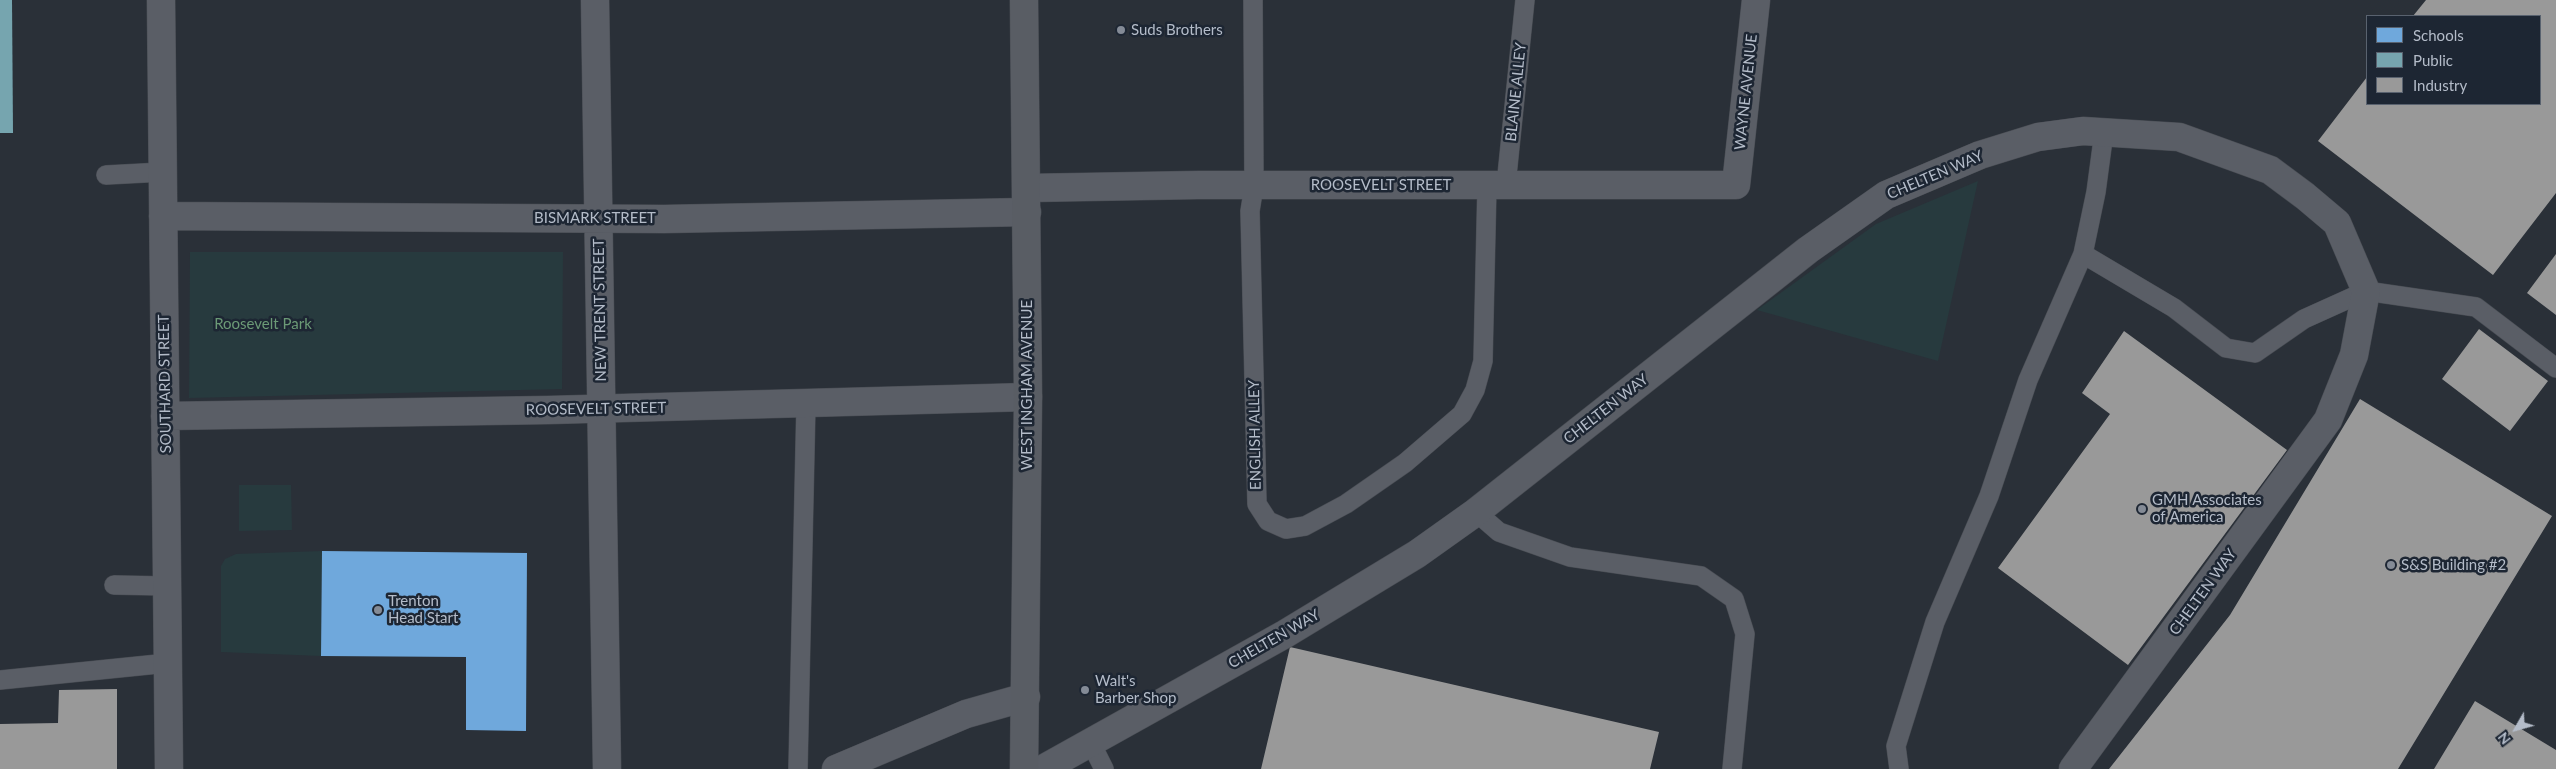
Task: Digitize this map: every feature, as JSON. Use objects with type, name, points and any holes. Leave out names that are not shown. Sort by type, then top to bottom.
[{"type":"street","name":"SOUTHARD STREET","points":[[161,0],[169,769]]},
{"type":"street","name":"NEW TRENT STREET","points":[[595,0],[607,769]]},
{"type":"street","name":"WEST INGHAM AVENUE","points":[[1024,0],[1028,397],[1024,769]]},
{"type":"street","name":"WAYNE AVENUE","points":[[1736,184],[1756,0]]},
{"type":"street","name":"CHELTEN WAY","points":[[1043,769],[1285,634],[1416,554],[1476,512],[1808,250],[1886,195],[1980,155],[2038,137],[2084,131],[2179,137],[2270,170],[2305,196],[2337,224],[2366,291],[2354,355],[2328,420],[2073,769]]},
{"type":"street","name":"ROOSEVELT STREET","points":[[1027,200],[1254,186],[1736,184]]},
{"type":"street","name":"BISMARK STREET","points":[[164,216],[599,218],[1027,200]]},
{"type":"street","name":"ROOSEVELT STREET","points":[[165,416],[602,409],[1028,397]]},
{"type":"street","points":[[836,769],[966,714],[1026,697]]},
{"type":"lane","name":"ENGLISH ALLEY","points":[[1253,0],[1254,186],[1250,211],[1257,504],[1268,521],[1286,528],[1305,526],[1346,504],[1405,463],[1462,414],[1476,390],[1483,361],[1496,185]]},
{"type":"lane","name":"BLAINE ALLEY","points":[[1496,185],[1525,0]]},
{"type":"lane","points":[[1899,769],[1896,746],[1935,622],[1989,496],[2028,380],[2083,254],[2096,192],[2104,132]]},
{"type":"lane","points":[[106,175],[163,172]]},
{"type":"lane","points":[[2083,254],[2174,308],[2226,348],[2254,353],[2304,319],[2366,291],[2476,307],[2556,368]]},
{"type":"lane","points":[[798,769],[806,403]]},
{"type":"lane","points":[[1476,512],[1499,532],[1570,557],[1701,576],[1734,599],[1745,634],[1732,769]]},
{"type":"lane","points":[[114,585],[167,586]]},
{"type":"lane","points":[[0,680],[168,664]]},
{"type":"lane","points":[[1091,742],[1104,769]]},
{"type":"green space","points":[[1978,181],[1938,361],[1757,310],[1876,224]]},
{"type":"green space","name":"Roosevelt Park","points":[[190,252],[563,252],[562,389],[189,398]]},
{"type":"green space","points":[[239,485],[291,485],[292,530],[239,531]]},
{"type":"green space","points":[[322,551],[321,656],[221,652],[221,566],[225,559],[236,554]]},
{"type":"building: Schools","points":[[322,551],[527,553],[526,731],[466,730],[466,657],[321,656]]},
{"type":"building: Public","points":[[0,0],[12,0],[13,133],[0,133]]},
{"type":"building: Industry","points":[[2426,0],[2556,0],[2556,193],[2493,275],[2318,141],[2366,78],[2366,105],[2541,105],[2541,15],[2414,15]]},
{"type":"building: Industry","points":[[2556,254],[2556,315],[2527,293]]},
{"type":"building: Industry","points":[[2479,329],[2548,381],[2510,431],[2442,379]]},
{"type":"building: Industry","name":"GMH Associates of America","points":[[2124,331],[2287,450],[2128,665],[1998,568],[2110,414],[2082,393]]},
{"type":"building: Industry","name":"S&S Building #2","points":[[2360,399],[2552,516],[2398,769],[2109,769],[2230,615]]},
{"type":"building: Industry","points":[[1290,647],[1659,732],[1650,769],[1261,769]]},
{"type":"building: Industry","points":[[117,689],[117,769],[0,769],[0,724],[58,723],[59,690]]},
{"type":"building: Industry","points":[[2475,701],[2556,750],[2556,769],[2434,769]]},
{"type":"place","name":"Suds Brothers","points":[[1121,30]]},
{"type":"place","name":"GMH Associates of America","points":[[2142,509]]},
{"type":"place","name":"S&S Building #2","points":[[2391,565]]},
{"type":"place","name":"Trenton Head Start","points":[[378,610]]},
{"type":"place","name":"Walt's Barber Shop","points":[[1085,690]]}]
